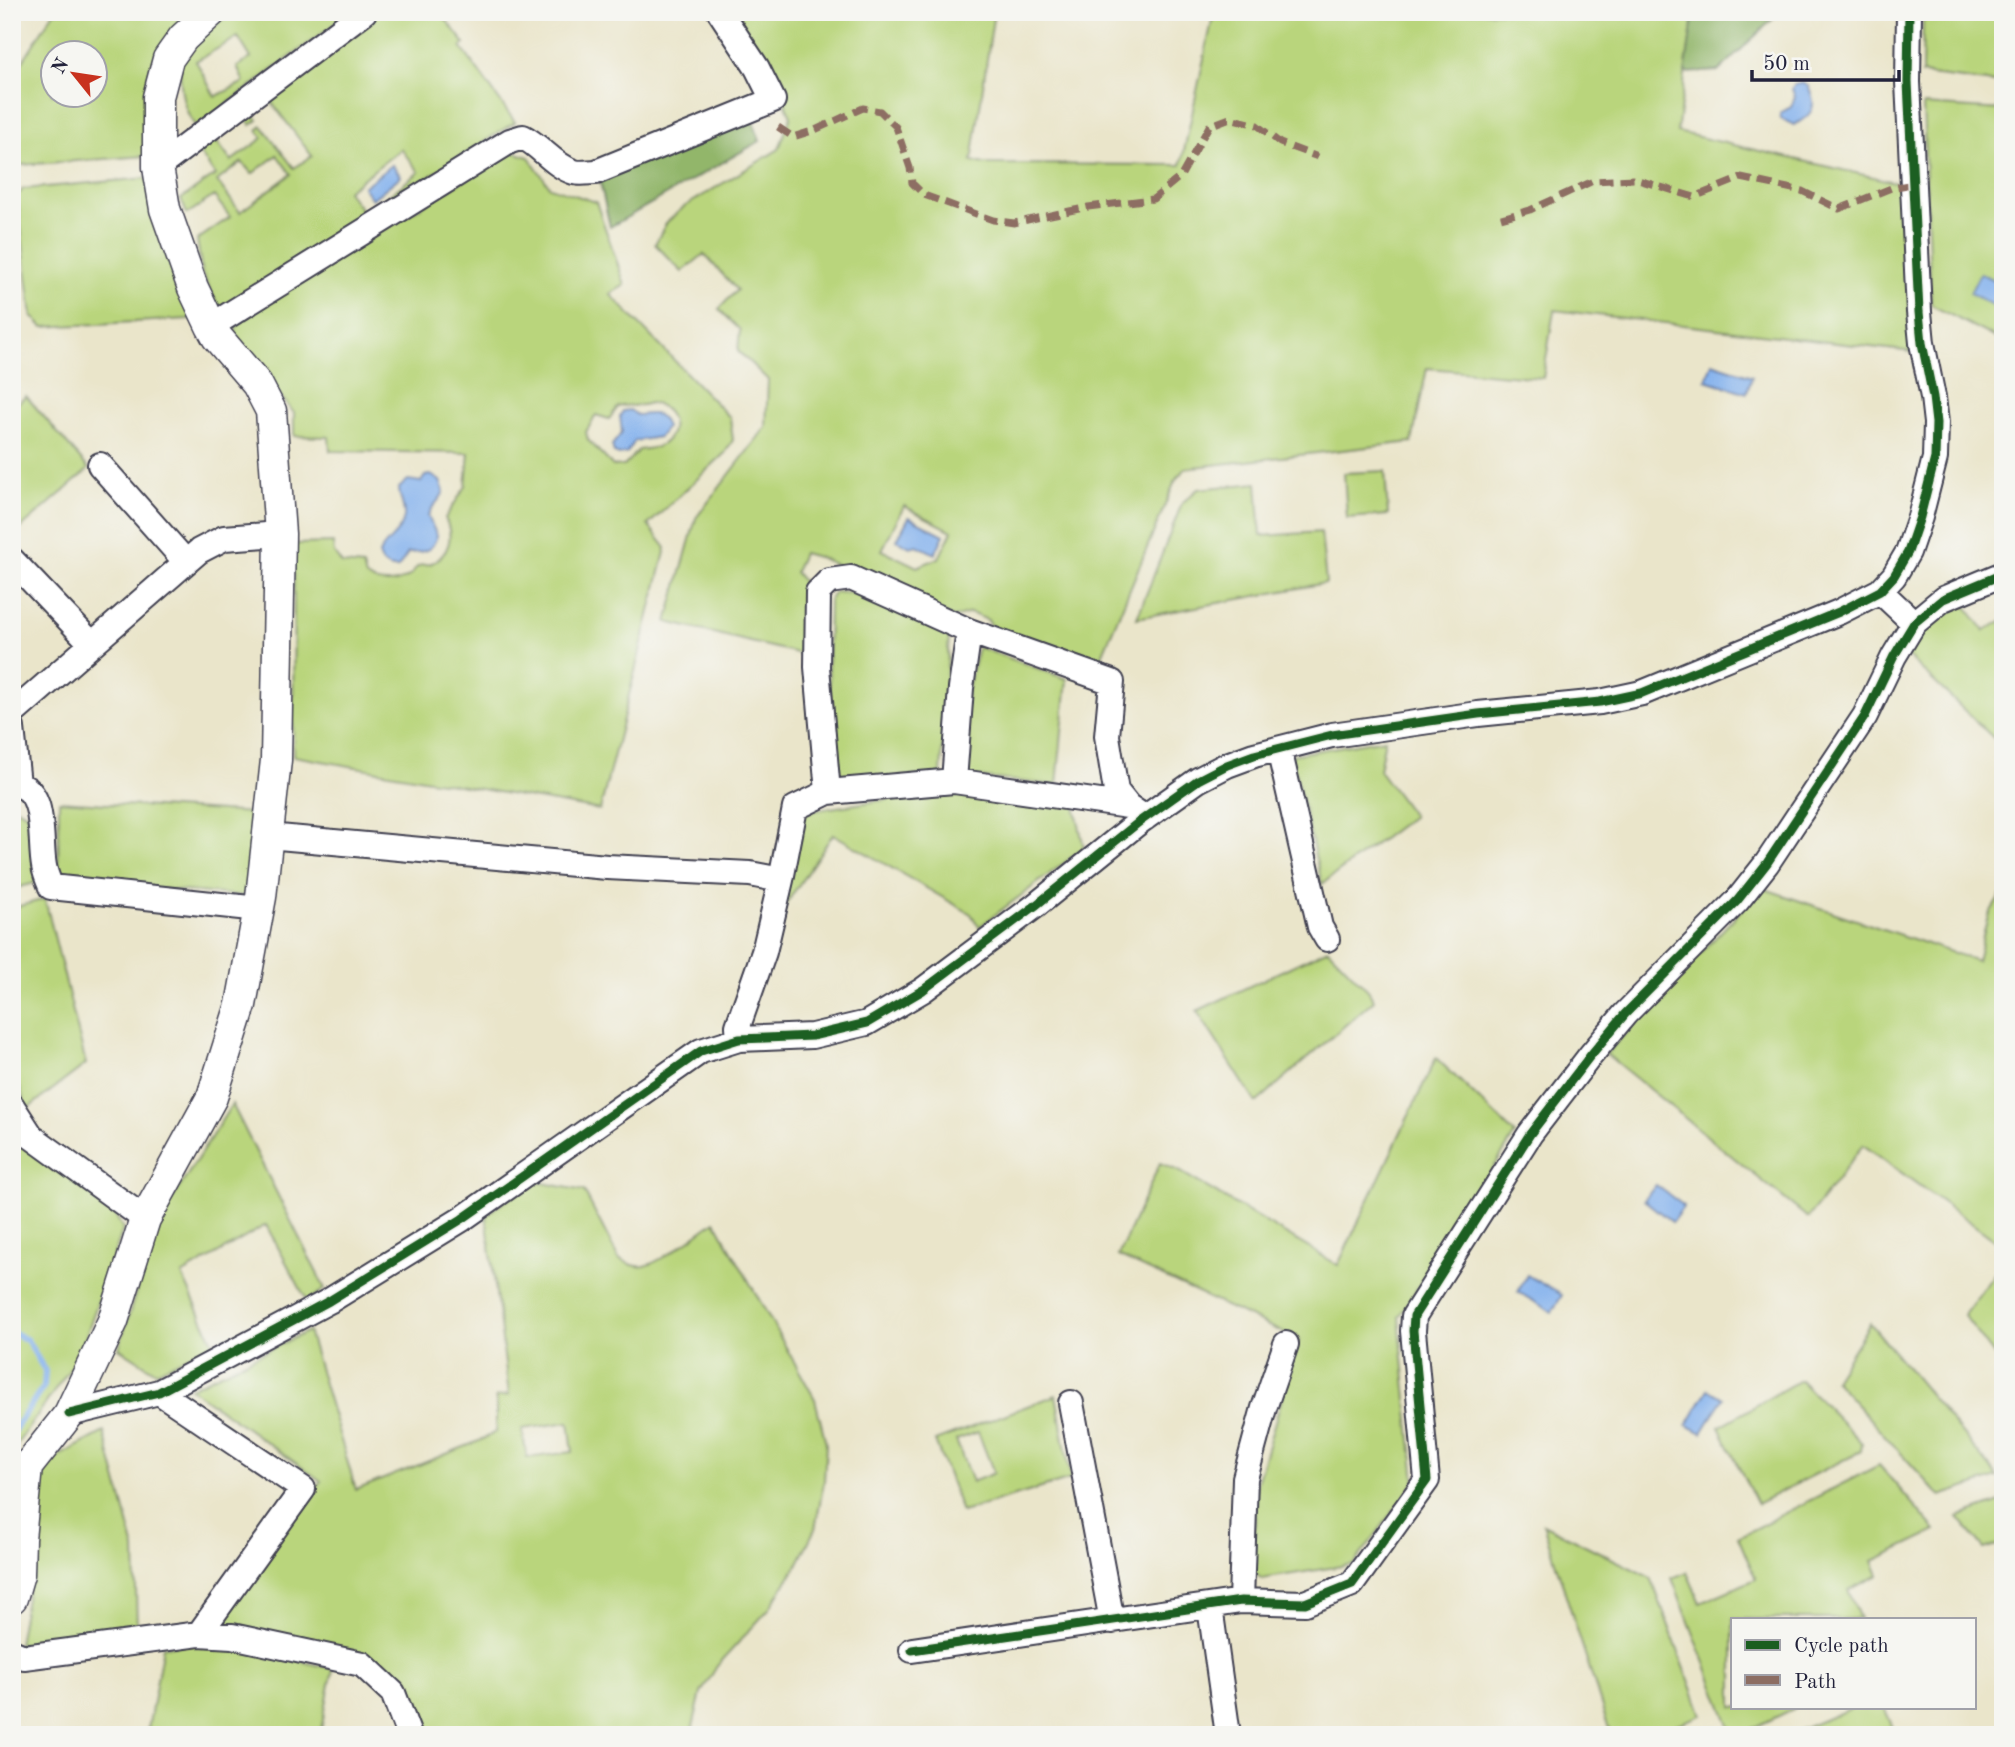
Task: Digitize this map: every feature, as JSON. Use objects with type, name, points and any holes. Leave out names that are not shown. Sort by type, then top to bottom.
[{"type":"street","points":[[12,1598],[19,1574],[27,1467],[69,1414],[113,1321],[145,1219],[212,1097],[241,1005],[259,909],[276,760],[280,534],[271,411],[257,384],[217,338],[193,288],[164,209],[158,167],[158,97],[168,60],[183,38],[211,12]]},
{"type":"street","points":[[158,167],[364,12]]},
{"type":"street","points":[[211,326],[510,141],[523,137],[534,142],[555,162],[575,173],[596,172],[773,100],[757,68],[720,12]]},
{"type":"street","points":[[69,1414],[159,1392],[329,1301],[462,1219],[701,1051],[738,1039],[811,1036],[867,1023],[923,990],[966,958],[1137,812],[1227,765],[1254,755],[1332,735],[1478,714],[1600,702],[1642,693],[1839,612],[1880,591],[1894,576],[1908,552],[1935,458],[1934,397],[1922,343],[1919,312],[1908,82],[1909,12]]},
{"type":"street","points":[[100,466],[186,562]]},
{"type":"street","points":[[12,714],[199,551],[224,538],[280,534]]},
{"type":"street","points":[[12,560],[92,644]]},
{"type":"street","points":[[912,1650],[1241,1601],[1305,1603],[1352,1584],[1427,1480],[1414,1316],[1530,1134],[1625,1014],[1737,901],[1767,863],[1865,716],[1894,656],[1914,623],[1943,599],[2003,574]]},
{"type":"street","points":[[828,792],[817,667],[818,592],[829,581],[851,578],[969,631],[1112,682],[1107,736],[1116,791],[1137,812]]},
{"type":"street","points":[[1880,591],[1914,623]]},
{"type":"street","points":[[954,781],[961,688],[969,631]]},
{"type":"street","points":[[12,727],[15,784],[30,791],[37,802],[44,867],[51,887],[259,909]]},
{"type":"street","points":[[1279,749],[1320,927],[1327,939]]},
{"type":"street","points":[[738,1039],[738,1026],[764,951],[795,808],[828,792],[954,781],[1137,812]]},
{"type":"street","points":[[268,836],[607,867],[750,873],[781,880]]},
{"type":"street","points":[[12,1107],[32,1137],[145,1219]]},
{"type":"street","points":[[1241,1601],[1245,1478],[1264,1408],[1286,1344]]},
{"type":"street","points":[[159,1392],[303,1489],[199,1634]]},
{"type":"street","points":[[1071,1403],[1112,1621]]},
{"type":"street","points":[[1210,1607],[1228,1735]]},
{"type":"street","points":[[12,1652],[24,1657],[199,1634],[232,1636],[362,1664],[393,1693],[409,1735]]},
{"type":"green space","points":[[54,12],[196,12],[163,43],[148,75],[146,156],[20,165],[12,156],[12,78]]},
{"type":"green space","points":[[232,12],[351,12],[196,127],[184,103],[180,60],[208,30]],"holes":[[[238,37],[251,58],[237,67],[244,82],[215,97],[196,61]]]},
{"type":"green space","points":[[374,12],[440,12],[465,44],[461,47],[515,122],[220,310],[202,273],[197,240],[230,217],[214,196],[187,214],[181,199],[215,175],[199,152],[171,173],[249,108],[258,120],[251,125],[245,117],[215,139],[231,161],[263,138],[257,130],[262,126],[294,168],[312,156],[266,95]],"holes":[[[401,149],[419,172],[365,214],[347,191]],[[277,155],[291,174],[240,212],[217,181],[242,162],[252,174]]]},
{"type":"green space","points":[[731,12],[994,12],[972,161],[984,164],[1181,165],[1214,12],[1694,12],[1677,132],[1908,185],[1914,352],[1554,310],[1543,378],[1427,368],[1412,442],[1186,468],[1175,481],[1101,658],[1088,664],[992,629],[988,620],[970,613],[954,618],[821,558],[803,553],[795,572],[805,584],[805,655],[667,622],[696,518],[766,427],[768,380],[738,351],[740,330],[719,309],[737,290],[704,254],[682,272],[655,244],[667,222],[684,207],[779,149],[791,116],[774,78]],"holes":[[[904,506],[952,531],[939,558],[917,567],[882,550]]]},
{"type":"green space","points":[[1694,12],[1780,12],[1719,71],[1685,73]]},
{"type":"green space","points":[[1923,12],[2003,12],[2003,84],[1922,74]]},
{"type":"green space","points":[[1923,105],[2003,110],[2003,342],[1931,305]]},
{"type":"green space","points":[[752,118],[760,141],[610,227],[599,177]]},
{"type":"green space","points":[[511,151],[529,157],[550,187],[596,202],[625,285],[610,294],[730,418],[733,440],[725,453],[648,525],[666,548],[600,810],[293,756],[294,544],[333,543],[334,553],[342,564],[363,566],[366,577],[371,580],[389,583],[407,578],[421,565],[437,560],[446,550],[449,532],[445,518],[466,486],[469,453],[330,451],[329,437],[294,436],[294,413],[234,338],[238,320]],"holes":[[[650,403],[657,405],[670,417],[670,435],[660,446],[639,450],[624,466],[613,466],[588,440],[586,432],[596,415],[609,419],[618,407]]]},
{"type":"green space","points":[[148,178],[192,310],[189,319],[43,327],[32,316],[17,196],[23,189]]},
{"type":"green space","points":[[26,396],[89,469],[12,536],[12,408]]},
{"type":"green space","points":[[1385,471],[1388,515],[1347,518],[1344,473]]},
{"type":"green space","points":[[1257,483],[1261,536],[1321,532],[1326,583],[1137,618],[1182,503],[1198,489]]},
{"type":"green space","points":[[835,592],[853,593],[949,635],[941,774],[836,782],[828,664],[829,601]]},
{"type":"green space","points":[[1965,605],[1985,631],[2003,620],[2003,747],[1906,655],[1932,621]]},
{"type":"green space","points":[[978,647],[1067,679],[1057,785],[963,776],[967,691]]},
{"type":"green space","points":[[1385,739],[1379,770],[1413,816],[1322,884],[1291,755]]},
{"type":"green space","points":[[950,790],[1075,806],[1084,848],[979,927],[971,914],[833,834],[780,913],[804,812]]},
{"type":"green space","points":[[59,801],[254,813],[247,896],[58,881]]},
{"type":"green space","points":[[16,808],[28,814],[39,882],[12,889],[12,809]]},
{"type":"green space","points":[[1762,888],[1977,961],[1988,916],[2003,892],[2003,1246],[1863,1145],[1808,1218],[1606,1054]]},
{"type":"green space","points":[[45,899],[86,1064],[27,1109],[12,1066],[12,908]]},
{"type":"green space","points":[[1328,949],[1368,990],[1374,1000],[1256,1103],[1197,1011]]},
{"type":"green space","points":[[1436,1058],[1515,1134],[1399,1317],[1415,1482],[1354,1564],[1262,1579],[1253,1572],[1256,1486],[1299,1340],[1118,1256],[1160,1163],[1179,1171],[1338,1265]]},
{"type":"green space","points":[[232,1104],[325,1289],[307,1301],[266,1225],[182,1275],[214,1344],[156,1372],[119,1348],[156,1225]]},
{"type":"green space","points":[[12,1125],[112,1209],[123,1229],[79,1356],[12,1451]]},
{"type":"green space","points":[[533,1181],[584,1191],[619,1259],[642,1266],[662,1258],[715,1221],[815,1399],[826,1443],[824,1482],[815,1529],[796,1567],[769,1609],[717,1666],[701,1693],[691,1735],[420,1735],[402,1684],[364,1653],[223,1625],[226,1608],[321,1481],[190,1388],[308,1331],[356,1490],[496,1432],[496,1397],[509,1395],[486,1215]],"holes":[[[569,1422],[573,1452],[527,1458],[522,1429]]]},
{"type":"green space","points":[[2003,1262],[2003,1367],[1964,1315]]},
{"type":"green space","points":[[1870,1323],[1998,1477],[1940,1496],[1834,1380]]},
{"type":"green space","points":[[1800,1380],[1862,1443],[1861,1451],[1757,1504],[1719,1427]]},
{"type":"green space","points":[[1056,1395],[1071,1479],[962,1512],[935,1441]],"holes":[[[978,1432],[994,1473],[972,1482],[956,1440]]]},
{"type":"green space","points":[[104,1432],[135,1549],[137,1630],[30,1648],[18,1644],[32,1564],[38,1467]]},
{"type":"green space","points":[[1879,1465],[1936,1531],[1873,1561],[1879,1575],[1848,1590],[1860,1618],[1731,1618],[1731,1708],[1795,1708],[1739,1735],[1733,1735],[1672,1578],[1687,1572],[1700,1603],[1756,1579],[1738,1537]]},
{"type":"green space","points":[[2003,1501],[2003,1543],[1984,1549],[1958,1517]]},
{"type":"green space","points":[[1543,1524],[1651,1578],[1702,1715],[1649,1735],[1611,1735]]},
{"type":"green space","points":[[227,1643],[333,1669],[320,1735],[147,1735],[163,1646]]},
{"type":"green space","points":[[1852,1708],[1884,1708],[1896,1735],[1788,1735]]},
{"type":"water","points":[[1803,83],[1808,86],[1813,99],[1812,109],[1806,118],[1794,125],[1781,119],[1780,113],[1791,107],[1795,97],[1792,89],[1794,85]]},
{"type":"water","points":[[392,165],[401,176],[372,199],[363,187]]},
{"type":"water","points":[[1980,273],[2003,285],[2003,302],[1999,309],[1970,293]]},
{"type":"water","points":[[1712,363],[1752,376],[1747,393],[1706,380]]},
{"type":"water","points":[[630,410],[637,415],[658,415],[666,428],[659,437],[635,441],[627,453],[619,455],[614,453],[612,445],[622,433],[620,416],[623,411]]},
{"type":"water","points":[[431,475],[440,481],[444,491],[428,516],[437,536],[435,541],[427,550],[408,553],[398,568],[388,567],[381,561],[379,554],[403,523],[404,513],[399,488],[408,480],[421,482],[425,476]]},
{"type":"water","points":[[909,517],[944,535],[935,554],[917,545],[910,547],[897,540]]},
{"type":"water","points":[[1656,1185],[1684,1206],[1672,1222],[1644,1200]]},
{"type":"water","points":[[1527,1275],[1562,1295],[1552,1312],[1518,1292]]},
{"type":"water","points":[[1708,1389],[1723,1398],[1702,1433],[1687,1425]]},
{"type":"waterway","points":[[12,1332],[27,1340],[45,1371],[44,1386],[12,1433]]},
{"type":"marked path","points":[[778,127],[793,137],[863,108],[880,111],[896,127],[910,168],[912,183],[924,195],[993,220],[1014,223],[1088,207],[1153,199],[1181,176],[1209,126],[1230,118],[1257,125],[1280,143],[1318,157]]},
{"type":"marked path","points":[[1501,218],[1530,210],[1593,181],[1635,179],[1694,197],[1741,178],[1802,191],[1839,209],[1891,188],[1913,184]]},
{"type":"cycle path","points":[[69,1414],[159,1392],[329,1301],[462,1219],[701,1051],[739,1039],[812,1036],[867,1023],[923,990],[1035,906],[1139,822],[1198,780],[1227,765],[1254,755],[1332,735],[1478,714],[1600,702],[1642,693],[1839,612],[1880,591],[1894,576],[1908,552],[1935,458],[1936,423],[1919,312],[1908,82],[1909,12]]},
{"type":"cycle path","points":[[912,1650],[1241,1601],[1305,1603],[1352,1584],[1427,1480],[1413,1331],[1414,1316],[1530,1134],[1625,1014],[1737,901],[1767,863],[1865,716],[1894,656],[1914,623],[1943,599],[2003,574]]}]
